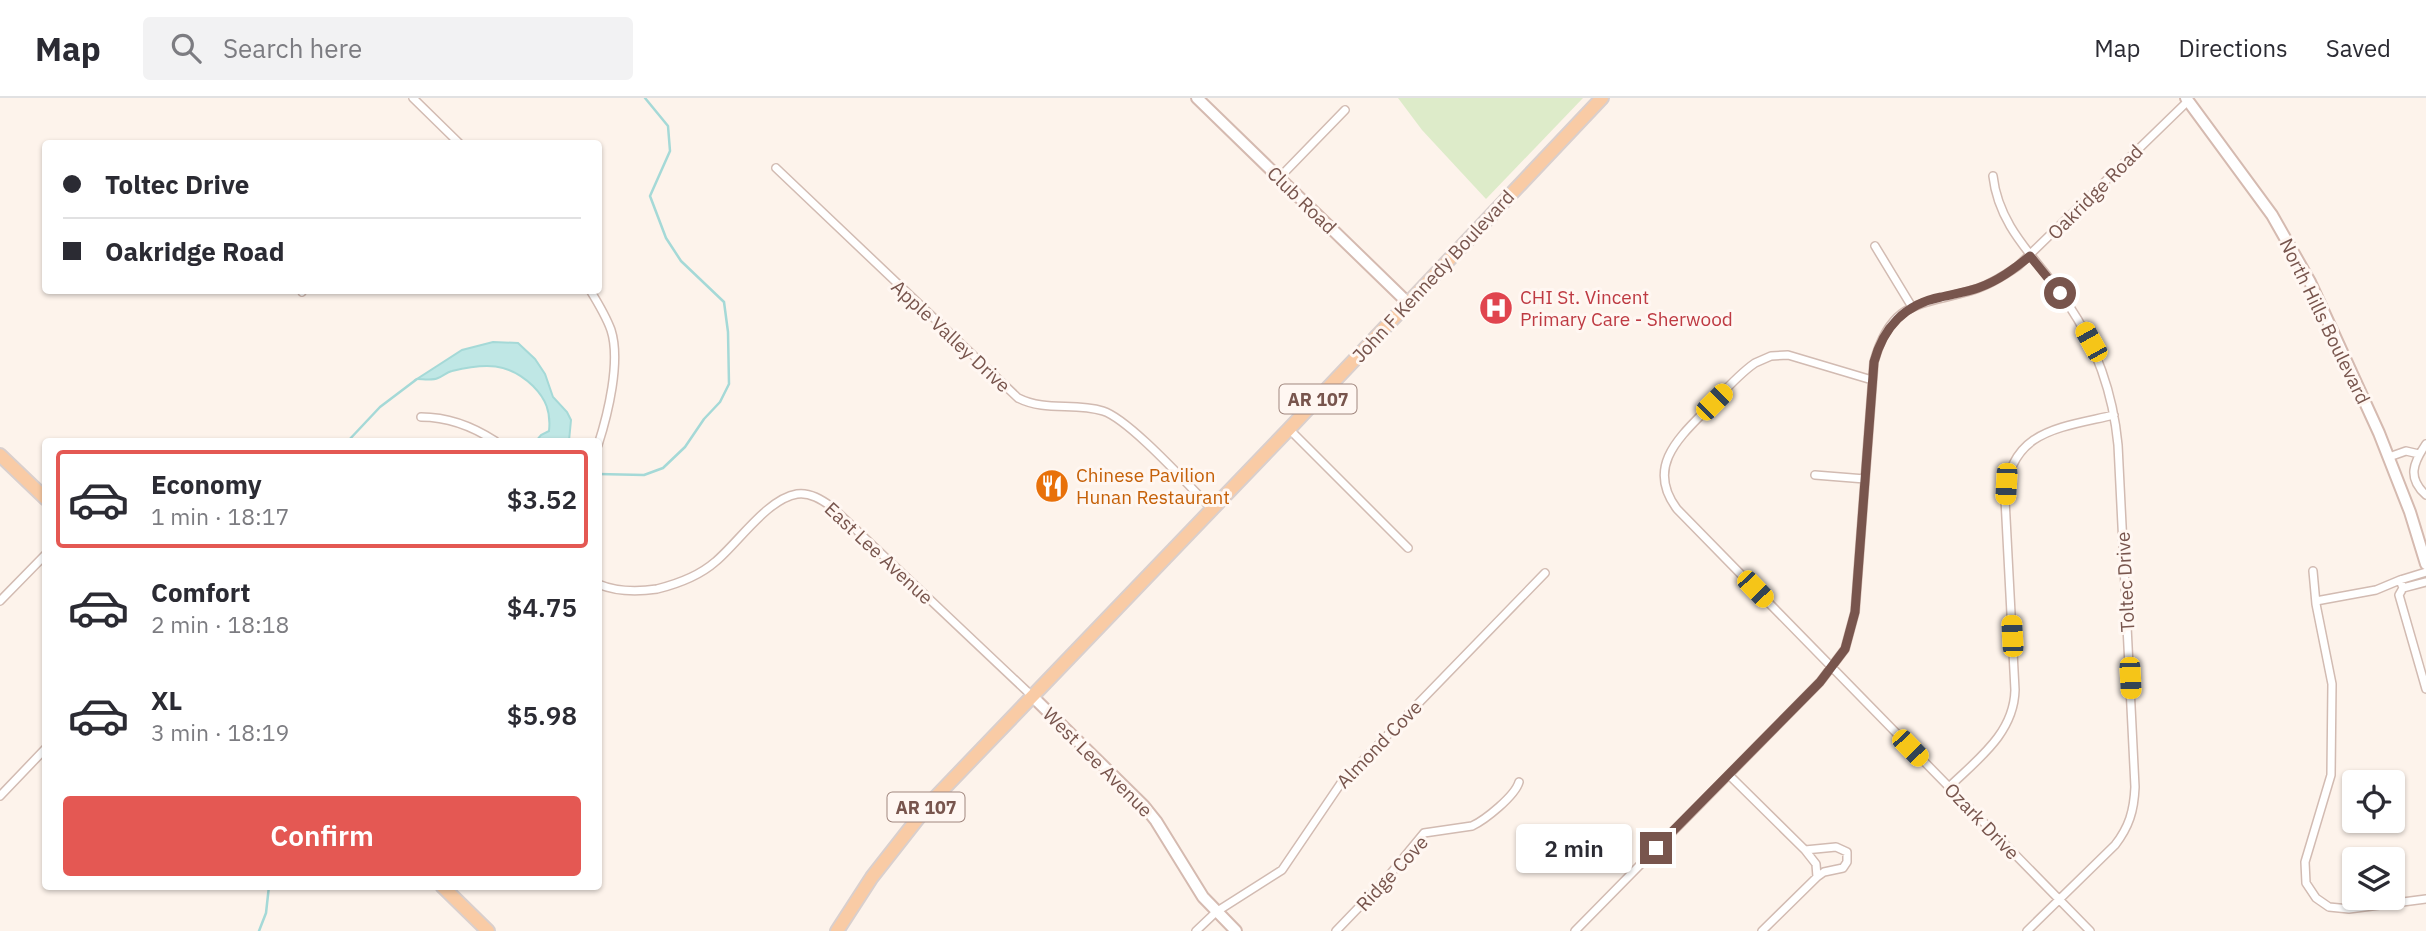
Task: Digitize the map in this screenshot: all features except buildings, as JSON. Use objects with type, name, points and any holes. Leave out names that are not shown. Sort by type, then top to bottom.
[{"type":"main road","name":"John F Kennedy Boulevard","points":[[1032,696],[1602,98]]},
{"type":"main road","points":[[0,455],[42,495]]},
{"type":"main road","name":"AR 107","points":[[836,931],[872,877],[921,813],[1032,696]]},
{"type":"main road","points":[[446,890],[488,931]]},
{"type":"street","points":[[413,98],[453,140]]},
{"type":"street","name":"Club Road","points":[[1199,99],[1408,303]]},
{"type":"street","name":"Oakridge Road","points":[[1575,931],[1832,668],[1845,649],[1853,628],[1874,362],[1881,342],[1897,319],[1926,300],[1977,289],[1999,278],[2030,256],[2187,99]]},
{"type":"street","name":"North Hills Boulevard","points":[[2187,99],[2251,185],[2291,245],[2336,335],[2389,457],[2426,564]]},
{"type":"street","points":[[1279,178],[1345,110]]},
{"type":"street","name":"Apple Valley Drive","points":[[776,168],[1018,398],[1040,407],[1083,406],[1114,415],[1212,509]]},
{"type":"street","name":"Toltec Drive","points":[[1993,176],[1995,194],[2000,206],[2030,256],[2066,301],[2091,342],[2105,377],[2114,415],[2118,445],[2135,802],[2125,832],[2027,931]]},
{"type":"street","points":[[1875,246],[1912,307]]},
{"type":"street","points":[[592,294],[611,331],[614,354],[609,396],[600,438]]},
{"type":"street","name":"Ozark Drive","points":[[1872,380],[1793,356],[1776,355],[1749,367],[1674,444],[1665,468],[1665,483],[1671,501],[2090,931]]},
{"type":"street","points":[[1949,787],[1998,739],[2013,710],[2015,690],[2005,499],[2012,464],[2022,449],[2040,434],[2051,429],[2114,415]]},
{"type":"street","points":[[421,417],[444,419],[471,426],[490,438]]},
{"type":"street","points":[[1289,429],[1408,548]]},
{"type":"street","points":[[2426,444],[2413,469],[2413,479],[2426,495]]},
{"type":"street","points":[[2389,457],[2406,450],[2419,454]]},
{"type":"street","points":[[1815,475],[1864,479]]},
{"type":"street","name":"East Lee Avenue","points":[[602,585],[635,591],[661,588],[692,577],[718,560],[779,501],[795,494],[814,496],[832,506],[1032,696]]},
{"type":"street","points":[[0,601],[42,558]]},
{"type":"street","points":[[2313,571],[2332,684],[2331,775],[2305,862],[2306,883],[2316,898],[2329,907],[2349,909],[2426,899]]},
{"type":"street","points":[[2401,584],[2426,572]]},
{"type":"street","name":"Almond Cove","points":[[1196,931],[1216,912],[1282,870],[1341,783],[1545,573]]},
{"type":"street","points":[[2316,601],[2401,584],[2426,582]]},
{"type":"street","points":[[2401,584],[2399,595],[2426,689]]},
{"type":"street","name":"West Lee Avenue","points":[[1032,696],[1144,806],[1203,897],[1236,931]]},
{"type":"street","points":[[0,796],[42,752]]},
{"type":"street","points":[[1728,775],[1805,849],[1816,864],[1817,877]]},
{"type":"street","name":"Ridge Cove","points":[[1336,931],[1387,878],[1424,833],[1478,823],[1507,800],[1517,789],[1519,782]]},
{"type":"street","points":[[1762,931],[1817,877],[1824,872],[1843,868],[1847,862],[1847,852],[1839,847],[1805,849]]},
{"type":"green space","points":[[1398,98],[1583,98],[1486,199],[1422,130]]},
{"type":"water","points":[[493,342],[518,343],[535,359],[545,374],[553,397],[567,412],[571,420],[569,438],[538,438],[549,431],[547,406],[533,386],[514,372],[486,366],[450,372],[436,379],[417,379],[462,350]]},
{"type":"waterway","points":[[602,474],[644,475],[663,468],[685,447],[704,419],[720,402],[729,384],[728,332],[724,302],[681,261],[666,238],[650,196],[670,151],[668,126],[645,98]]},
{"type":"waterway","points":[[351,438],[380,407],[417,379]]},
{"type":"waterway","points":[[259,931],[266,913],[269,890]]},
{"type":"place","name":"CHI St. Vincent Primary Care - Sherwood","points":[[1496,308]]},
{"type":"place","name":"Chinese Pavilion Hunan Restaurant","points":[[1052,486]]},
{"type":"route","points":[[1656,848],[1820,682],[1849,641],[1855,612],[1874,362],[1886,332],[1904,312],[1917,304],[1977,289],[1999,278],[2030,256],[2060,293]]}]
